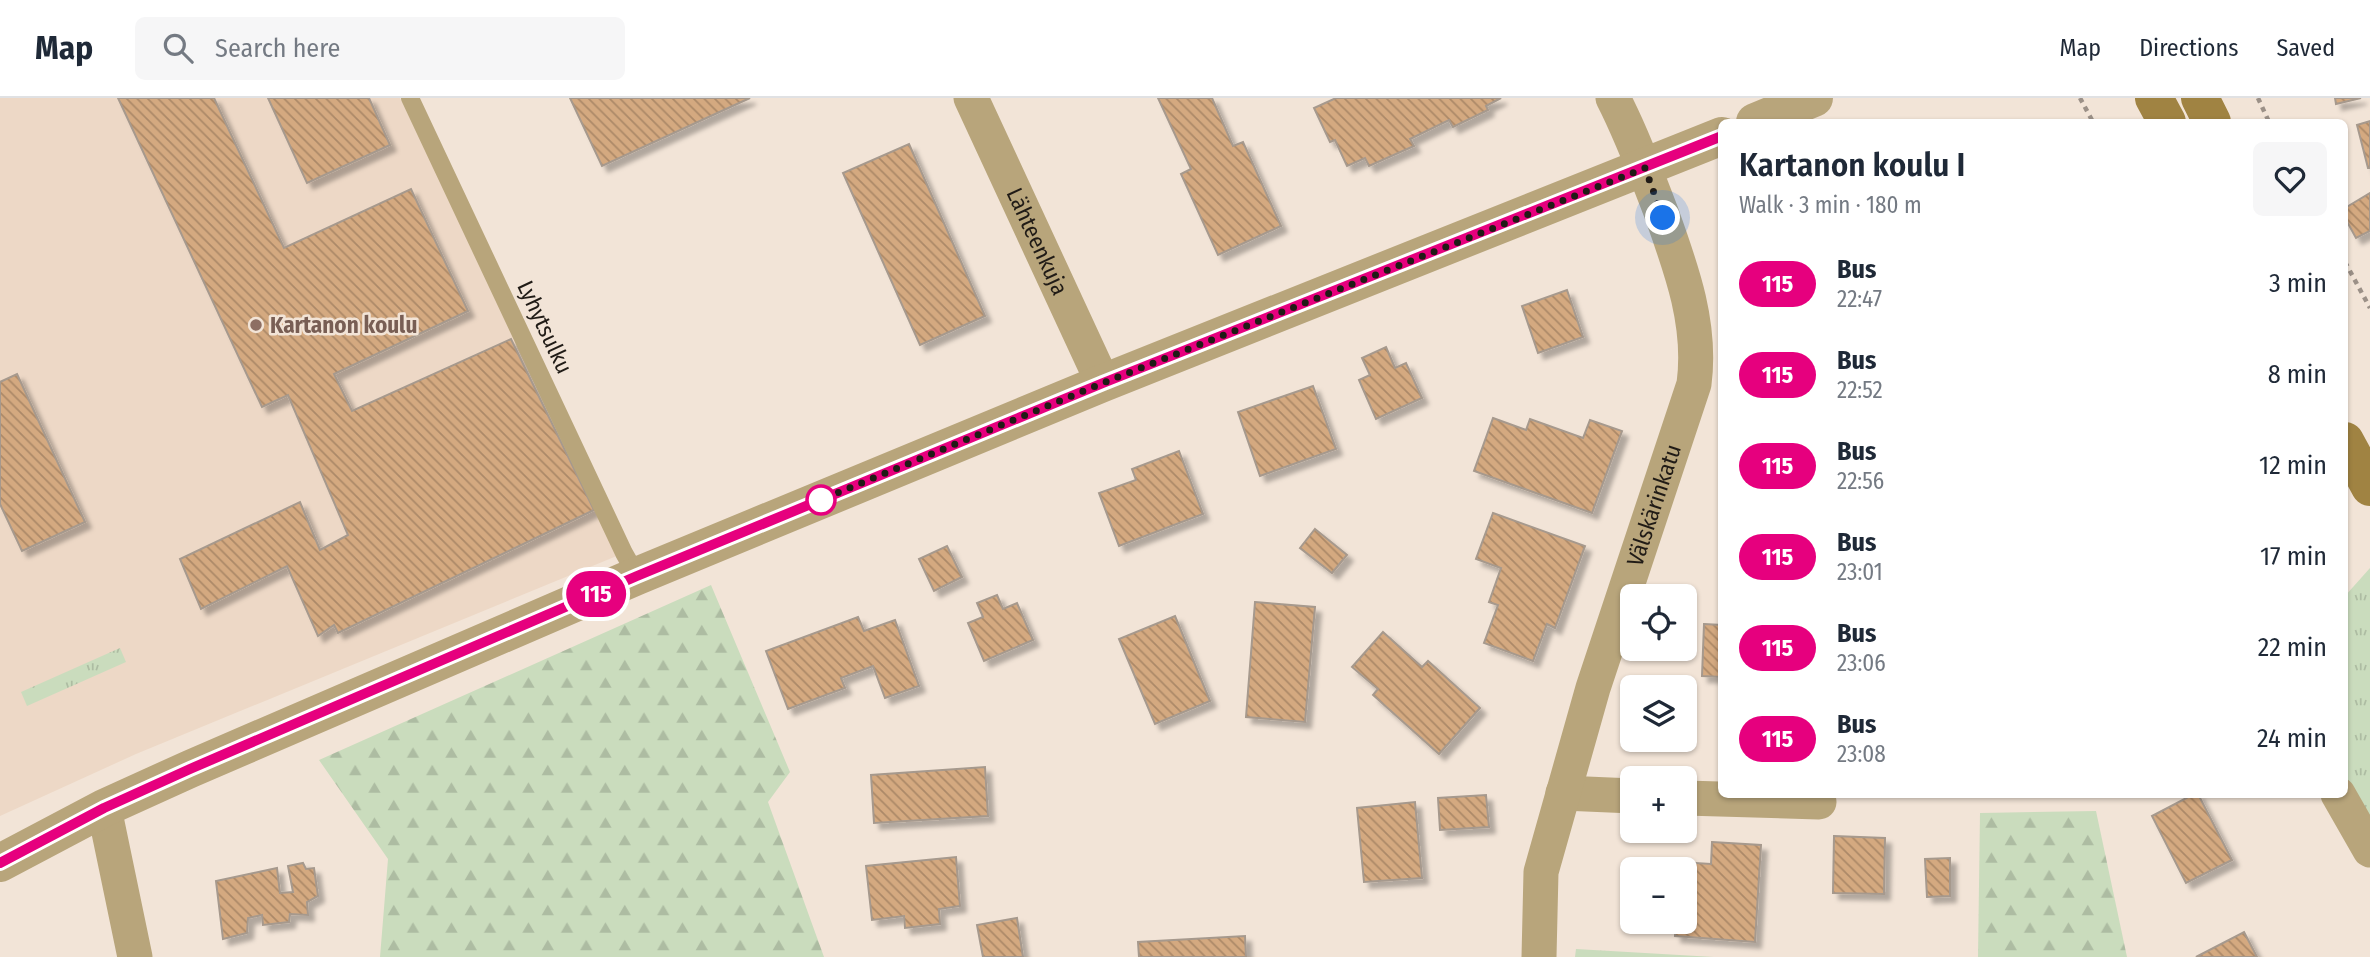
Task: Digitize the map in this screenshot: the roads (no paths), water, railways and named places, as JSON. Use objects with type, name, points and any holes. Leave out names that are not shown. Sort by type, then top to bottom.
[{"type":"main road","points":[[2154,98],[2165,119]]},
{"type":"main road","points":[[2200,98],[2210,119]]},
{"type":"street","name":"Lähteenkuja","points":[[971,98],[1103,383]]},
{"type":"street","name":"Välskärinkatu","points":[[1539,957],[1541,872],[1593,688],[1694,384],[1698,358],[1695,330],[1681,267],[1645,168],[1613,98]]},
{"type":"street","points":[[1762,119],[1814,98]]},
{"type":"street","points":[[0,863],[104,808],[203,763],[637,576],[1103,383],[1718,138]]},
{"type":"street","points":[[1563,793],[1620,795]]},
{"type":"street","points":[[1697,797],[1819,802]]},
{"type":"street","points":[[2340,798],[2370,850]]},
{"type":"street","points":[[104,808],[135,957]]},
{"type":"lane","name":"Lyhytsulku","points":[[410,98],[637,576]]},
{"type":"place","name":"Kartanon koulu","points":[[256,325]]}]
